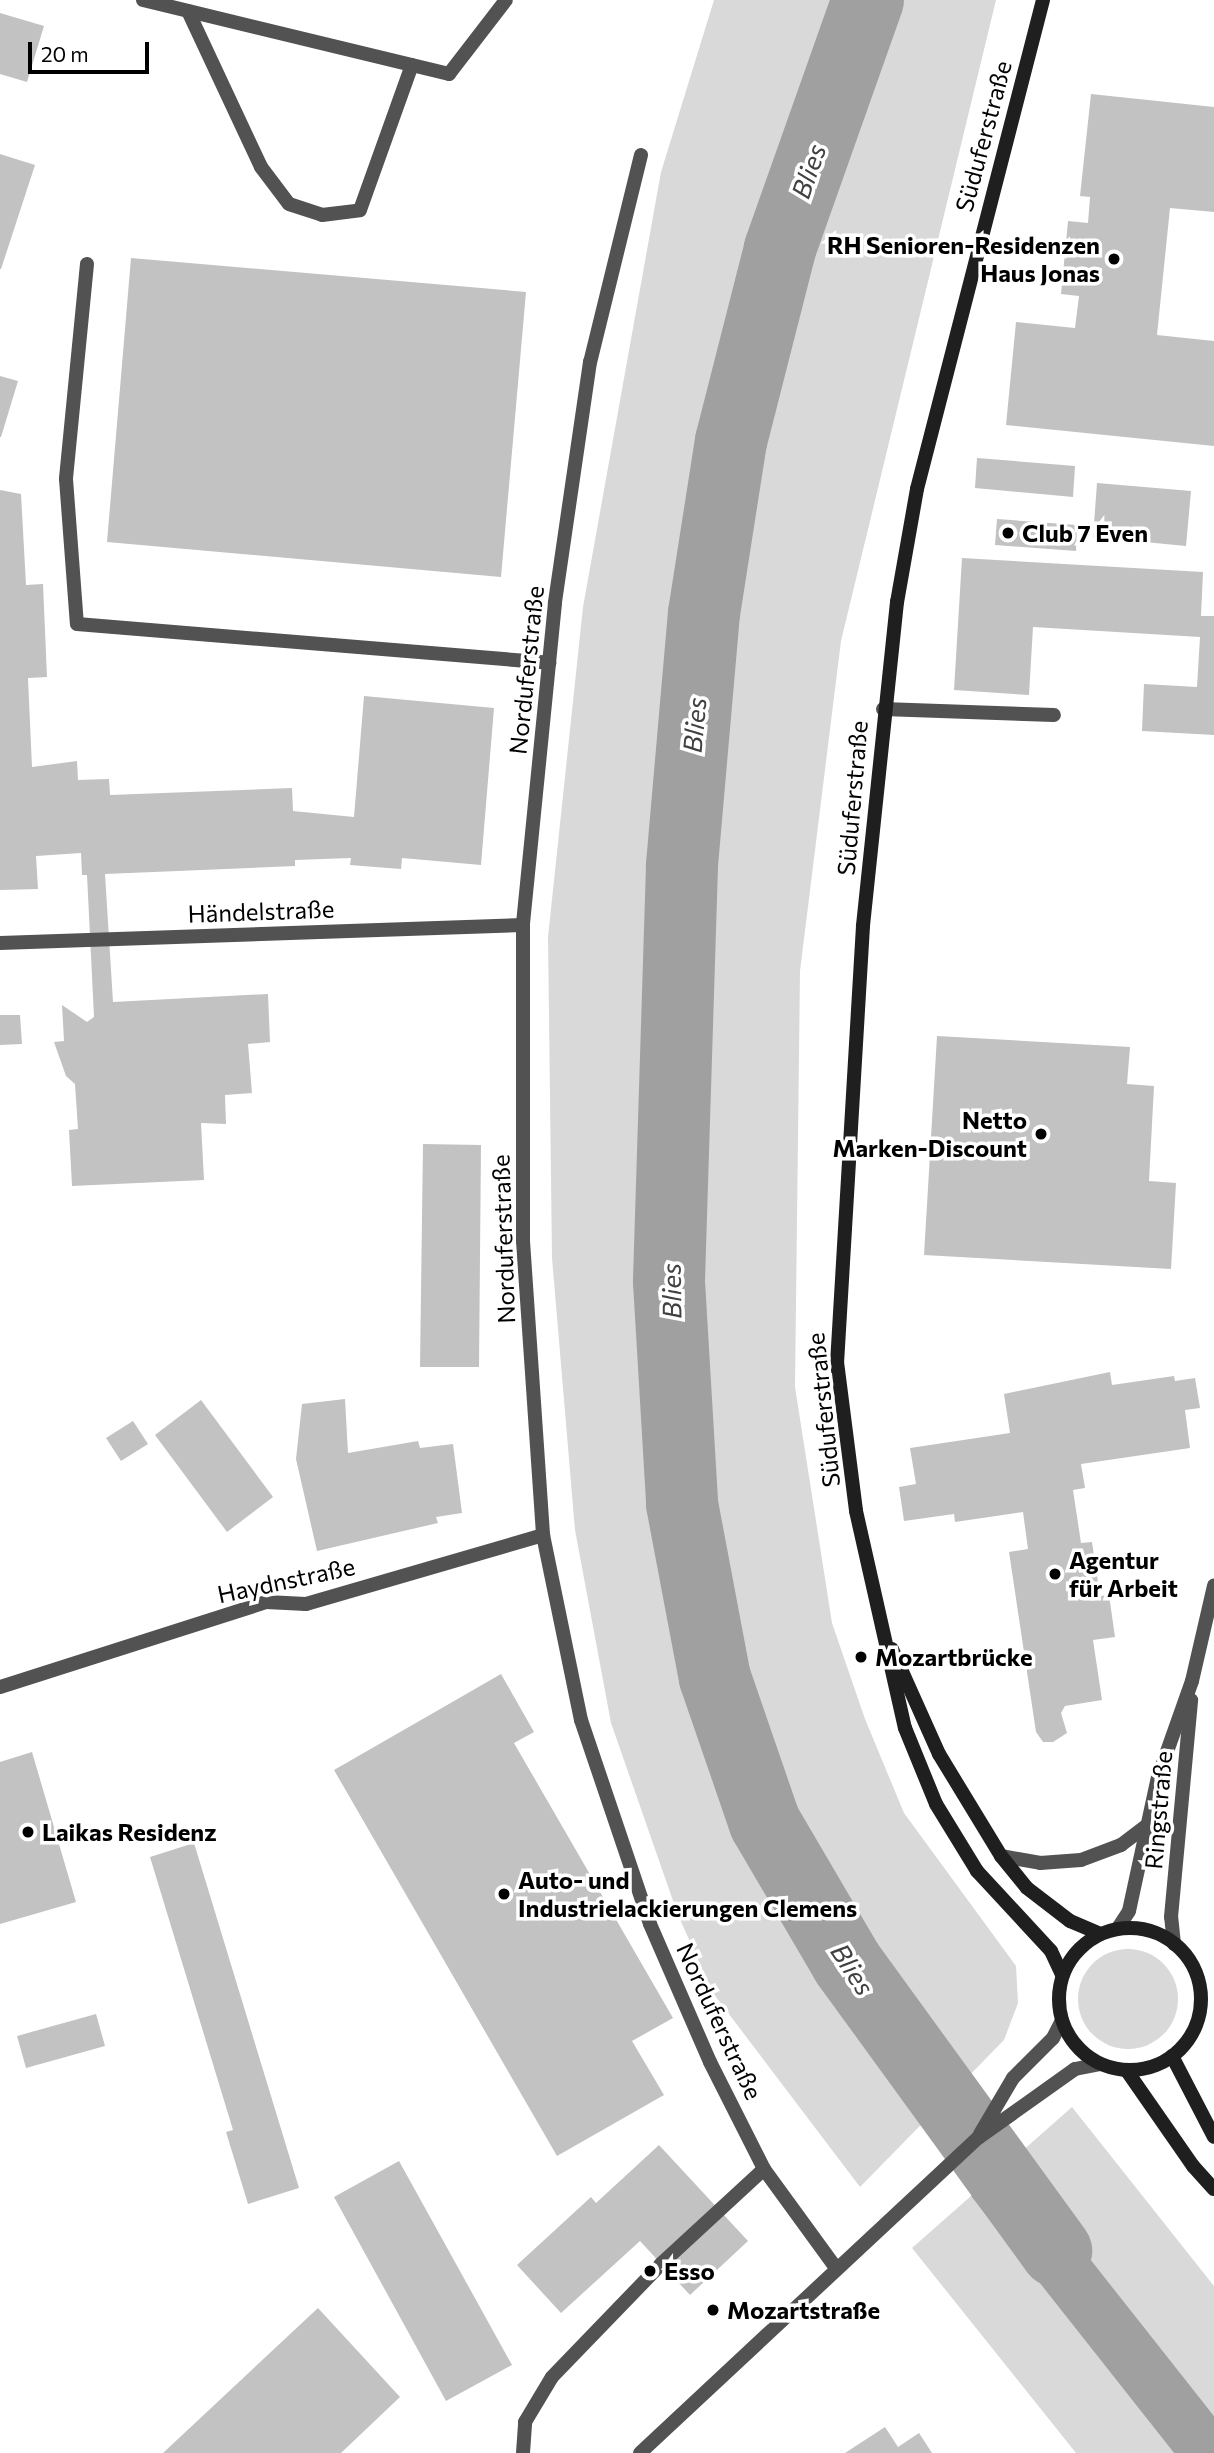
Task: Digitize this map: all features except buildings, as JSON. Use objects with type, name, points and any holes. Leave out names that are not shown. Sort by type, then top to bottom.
[{"type":"main road","name":"Süduferstraße","points":[[1043,0],[917,489],[883,709],[837,1306],[837,1362],[856,1511],[905,1728],[936,1804],[976,1871],[1051,1951],[1062,1975]]},
{"type":"main road","name":"Süduferstraße","points":[[878,1615],[933,1743],[1001,1856],[1027,1888],[1070,1921],[1100,1934]]},
{"type":"main road","points":[[1118,1928],[1157,1933],[1174,1944],[1189,1959],[1201,2001],[1192,2032],[1172,2056],[1151,2067],[1127,2071],[1100,2064],[1070,2038],[1062,2020],[1062,1975],[1083,1944],[1100,1934],[1118,1928]]},
{"type":"main road","points":[[1172,2056],[1214,2137]]},
{"type":"main road","points":[[1127,2071],[1193,2166],[1214,2189]]},
{"type":"street","points":[[143,0],[449,74],[506,0]]},
{"type":"street","points":[[188,11],[261,167],[289,204],[322,215],[359,210],[412,65]]},
{"type":"street","name":"Norduferstraße","points":[[641,155],[590,362],[549,663],[523,925],[523,1241],[543,1535],[581,1720],[650,1924],[710,2062],[764,2169],[836,2267]]},
{"type":"street","points":[[87,264],[66,479],[78,624],[549,663]]},
{"type":"street","points":[[883,709],[1054,715]]},
{"type":"street","name":"Händelstraße","points":[[0,943],[523,925]]},
{"type":"street","name":"Haydnstraße","points":[[0,1687],[265,1602],[306,1604],[543,1535]]},
{"type":"street","name":"Ringstraße","points":[[1118,1928],[1129,1911],[1145,1827],[1192,1681],[1214,1586]]},
{"type":"street","name":"Ringstraße","points":[[1174,1944],[1171,1917],[1192,1681]]},
{"type":"street","name":"Ringstraße","points":[[1001,1856],[1040,1863],[1081,1860],[1121,1845],[1145,1827]]},
{"type":"street","points":[[978,2138],[1013,2078],[1053,2038],[1062,2020]]},
{"type":"street","points":[[640,2453],[894,2212],[978,2138],[1075,2070],[1100,2064]]},
{"type":"street","points":[[523,2453],[525,2422],[552,2377],[661,2264],[764,2169]]},
{"type":"shaded area","points":[[714,0],[996,0],[841,641],[800,971],[795,1387],[832,1623],[865,1719],[904,1813],[1016,1966],[1018,2003],[1004,2040],[860,2187],[713,1993],[678,1915],[611,1723],[575,1530],[552,1258],[548,937],[583,607],[661,172]]},
{"type":"shaded area","points":[[1128,1949],[1156,1957],[1170,1971],[1178,1999],[1170,2027],[1156,2041],[1128,2049],[1100,2041],[1086,2027],[1078,1999],[1086,1971],[1100,1957]]},
{"type":"shaded area","points":[[1072,2107],[1214,2286],[1214,2416],[1012,2160]]},
{"type":"shaded area","points":[[1012,2160],[1214,2416],[1214,2453],[1174,2453],[971,2196]]},
{"type":"shaded area","points":[[971,2196],[1174,2453],[1076,2453],[912,2248]]},
{"type":"waterway","name":"Blies","points":[[868,0],[780,249],[731,441],[704,613],[682,866],[669,1282],[682,1504],[715,1678],[765,1823],[847,1963],[1056,2251]]},
{"type":"place","name":"RH Senioren-Residenzen Haus Jonas","points":[[1114,259]]},
{"type":"place","name":"Club 7 Even","points":[[1008,533]]},
{"type":"place","name":"Netto Marken-Discount","points":[[1041,1134]]},
{"type":"place","name":"Agentur für Arbeit","points":[[1055,1574]]},
{"type":"place","name":"Mozartbrücke","points":[[861,1657]]},
{"type":"place","name":"Laikas Residenz","points":[[28,1832]]},
{"type":"place","name":"Auto- und Industrielackierungen Clemens","points":[[504,1894]]},
{"type":"place","name":"Esso","points":[[650,2271]]},
{"type":"place","name":"Mozartstraße","points":[[713,2310]]}]
